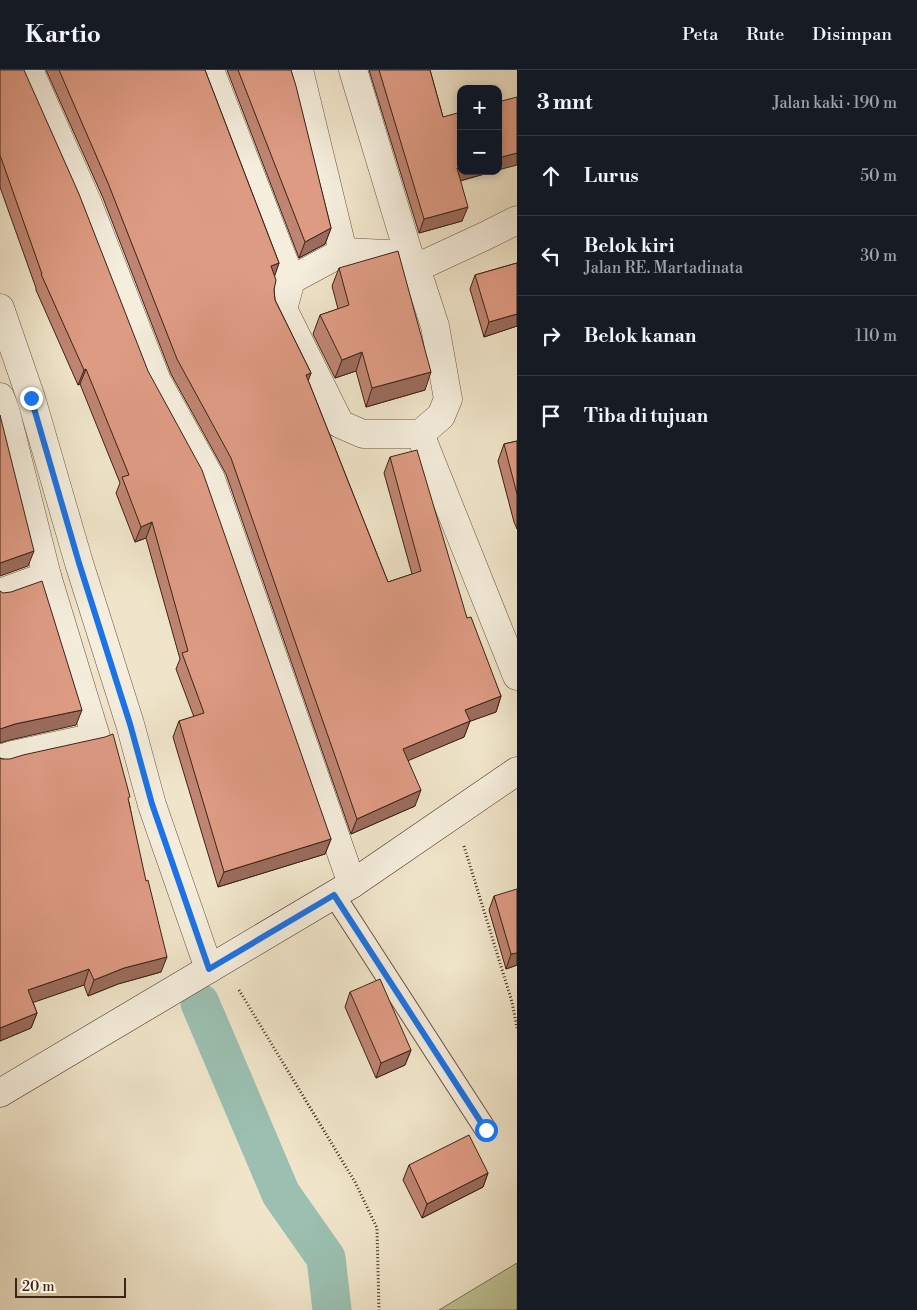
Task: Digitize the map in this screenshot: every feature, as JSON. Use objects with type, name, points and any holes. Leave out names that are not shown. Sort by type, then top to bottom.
[{"type":"street","points":[[29,70],[88,204],[156,381],[211,479],[343,889]]},
{"type":"street","points":[[210,70],[291,280],[283,309],[340,424],[363,434],[420,434],[441,416],[448,399],[435,326],[353,70]]},
{"type":"street","points":[[299,70],[343,252]]},
{"type":"street","points":[[291,280],[343,252],[413,261],[483,238],[517,220]]},
{"type":"street","points":[[0,308],[31,398],[79,563],[130,724],[152,804],[215,966]]},
{"type":"street","points":[[0,759],[96,737],[47,576],[2,405]]},
{"type":"street","points":[[420,434],[517,676]]},
{"type":"street","points":[[0,593],[47,576]]},
{"type":"street","points":[[0,1093],[343,889],[517,771]]},
{"type":"lane","points":[[343,889],[486,1130]]},
{"type":"path","points":[[454,814],[512,1002],[517,1028]]},
{"type":"path","points":[[215,966],[355,1182],[377,1228],[379,1310]]},
{"type":"green space","points":[[517,1263],[517,1310],[439,1310]]},
{"type":"building","points":[[0,70],[24,70],[79,194],[148,371],[202,470],[331,839],[224,872],[179,721],[204,713],[182,653],[188,651],[152,522],[141,527],[122,477],[129,475],[86,369],[84,370],[41,274],[0,155]]},
{"type":"building","points":[[59,70],[205,70],[279,263],[271,266],[276,280],[275,300],[311,373],[306,375],[388,582],[421,571],[390,457],[417,450],[467,618],[471,617],[501,696],[465,710],[470,721],[403,749],[421,790],[357,819],[231,458],[177,359],[108,183]]},
{"type":"building","points":[[238,70],[291,70],[331,228],[305,242]]},
{"type":"building","points":[[379,70],[430,70],[443,117],[457,113],[457,175],[459,175],[468,207],[424,219]]},
{"type":"building","points":[[517,97],[517,153],[502,157],[502,130],[502,101]]},
{"type":"building","points":[[398,251],[431,372],[372,388],[362,352],[342,360],[320,315],[349,305],[339,268]]},
{"type":"building","points":[[517,263],[517,314],[489,322],[475,275]]},
{"type":"building","points":[[0,415],[34,551],[0,563]]},
{"type":"building","points":[[517,441],[517,494],[504,444]]},
{"type":"building","points":[[42,581],[82,710],[0,729],[0,591],[3,593],[11,592]]},
{"type":"building","points":[[113,734],[130,797],[128,798],[146,881],[148,880],[167,957],[124,968],[94,980],[89,969],[28,990],[37,1013],[0,1028],[0,758],[10,759]]},
{"type":"building","points":[[517,889],[517,953],[511,954],[494,896]]},
{"type":"building","points":[[380,979],[411,1050],[381,1063],[350,992]]},
{"type":"building","points":[[469,1135],[488,1173],[427,1204],[409,1165]]},
{"type":"waterway","points":[[200,1003],[281,1194],[326,1258],[332,1310]]},
{"type":"route","points":[[31,398],[79,563],[130,724],[152,804],[209,969],[334,895],[486,1130]]}]
